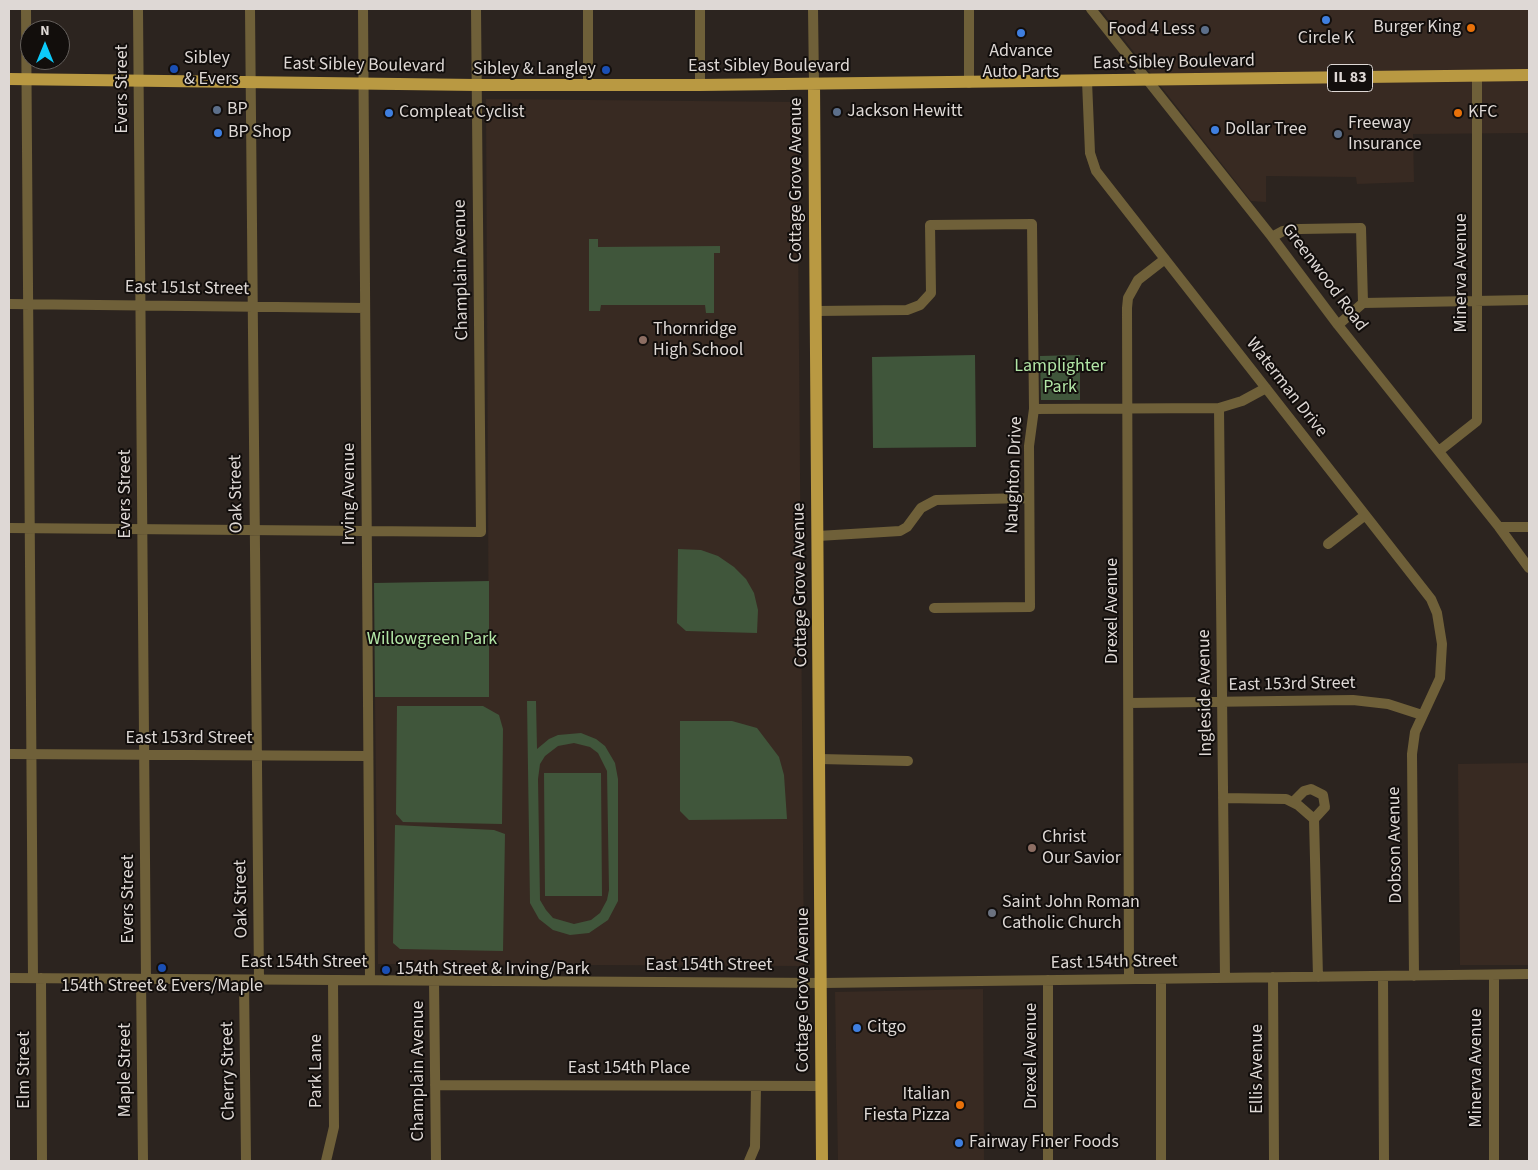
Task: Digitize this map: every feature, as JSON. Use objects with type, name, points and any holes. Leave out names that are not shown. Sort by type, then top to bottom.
[{"type":"main road","name":"East Sibley Boulevard","points":[[9,79],[476,85],[700,85],[1087,82],[1529,75]]},
{"type":"main road","name":"Cottage Grove Avenue","points":[[814,84],[823,983],[822,1161]]},
{"type":"street","name":"Elm Street","points":[[26,9],[32,754],[42,1161]]},
{"type":"street","name":"Evers Street","points":[[138,9],[144,979]]},
{"type":"street","name":"Oak Street","points":[[250,9],[249,82],[259,980]]},
{"type":"street","name":"Irving Avenue","points":[[363,9],[370,980]]},
{"type":"street","name":"Champlain Avenue","points":[[367,530],[481,532],[476,9]]},
{"type":"street","points":[[588,9],[588,85]]},
{"type":"street","points":[[700,9],[700,85]]},
{"type":"street","name":"Cottage Grove Avenue","points":[[813,9],[814,84]]},
{"type":"street","points":[[968,9],[969,83]]},
{"type":"street","name":"Greenwood Road","points":[[1091,9],[1272,237],[1338,326],[1500,527],[1529,568]]},
{"type":"street","name":"Minerva Avenue","points":[[1438,451],[1477,421],[1479,300],[1477,76]]},
{"type":"street","name":"Waterman Drive","points":[[1087,82],[1090,153],[1096,171],[1364,516],[1431,599],[1437,613],[1442,644],[1440,678],[1422,715]]},
{"type":"street","name":"Naughton Drive","points":[[816,311],[906,310],[920,305],[931,293],[930,225],[1032,224],[1034,409],[1029,446],[1030,607],[934,608]]},
{"type":"street","points":[[1272,237],[1283,231],[1300,229],[1361,228],[1363,303]]},
{"type":"street","name":"Drexel Avenue","points":[[1130,979],[1128,298],[1138,280],[1164,259]]},
{"type":"street","points":[[1338,326],[1363,303],[1529,300]]},
{"type":"street","name":"East 151st Street","points":[[9,304],[365,308]]},
{"type":"street","points":[[1034,409],[1219,408],[1242,401],[1266,388]]},
{"type":"street","name":"Ingleside Avenue","points":[[1219,408],[1225,978]]},
{"type":"street","points":[[818,536],[900,530],[907,527],[921,508],[936,500],[1029,498]]},
{"type":"street","points":[[1328,544],[1364,516]]},
{"type":"street","points":[[1500,527],[1529,526]]},
{"type":"street","points":[[9,528],[367,530]]},
{"type":"street","name":"East 153rd Street","points":[[1129,702],[1372,701],[1398,706],[1422,715]]},
{"type":"street","name":"Dobson Avenue","points":[[1414,976],[1411,767],[1415,732],[1422,715]]},
{"type":"street","name":"East 153rd Street","points":[[9,754],[368,756]]},
{"type":"street","points":[[820,759],[908,760]]},
{"type":"street","points":[[1294,802],[1304,791],[1311,789],[1323,795],[1326,807],[1314,819]]},
{"type":"street","points":[[1223,798],[1276,798],[1294,802],[1314,819],[1318,977]]},
{"type":"street","name":"Minerva Avenue","points":[[1494,974],[1494,1161]]},
{"type":"street","name":"East 154th Street","points":[[9,978],[823,983],[1529,974]]},
{"type":"street","points":[[1384,976],[1384,1161]]},
{"type":"street","name":"Ellis Avenue","points":[[1274,977],[1274,1161]]},
{"type":"street","points":[[1161,978],[1161,1161]]},
{"type":"street","name":"Maple Street","points":[[143,1161],[144,979]]},
{"type":"street","name":"Cherry Street","points":[[244,980],[246,1161]]},
{"type":"street","name":"Park Lane","points":[[326,1161],[334,1127],[333,980]]},
{"type":"street","name":"Champlain Avenue","points":[[434,980],[436,1161]]},
{"type":"street","name":"Drexel Avenue","points":[[1048,980],[1048,1161]]},
{"type":"street","name":"East 154th Place","points":[[435,1085],[822,1086]]},
{"type":"street","points":[[749,1161],[755,1146],[756,1086]]},
{"type":"shaded area","points":[[1100,9],[1529,9],[1529,133],[1413,134],[1414,182],[1357,184],[1356,177],[1266,176],[1266,202],[1251,201]]},
{"type":"shaded area","name":"Thornridge High School","points":[[486,99],[797,102],[804,966],[378,964],[375,697],[489,697]]},
{"type":"shaded area","points":[[1529,763],[1529,965],[1460,965],[1458,764]]},
{"type":"shaded area","points":[[983,989],[984,1161],[838,1161],[835,992]]},
{"type":"green space","points":[[589,239],[598,239],[598,247],[720,246],[720,253],[714,253],[714,313],[706,313],[705,305],[601,305],[600,311],[589,311]]},
{"type":"green space","points":[[975,355],[976,447],[873,448],[872,357]]},
{"type":"green space","name":"Lamplighter Park","points":[[1080,355],[1080,400],[1041,400],[1040,356]]},
{"type":"green space","points":[[678,549],[701,550],[718,556],[734,567],[746,579],[754,593],[758,610],[757,633],[686,631],[677,623]]},
{"type":"green space","name":"Willowgreen Park","points":[[489,581],[489,697],[375,697],[374,583]]},
{"type":"green space","points":[[527,701],[536,701],[537,749],[549,739],[558,735],[581,733],[596,739],[605,746],[615,763],[618,779],[618,901],[608,920],[589,933],[570,935],[553,930],[539,919],[530,903]],"holes":[[[574,743],[590,747],[598,753],[607,771],[609,890],[607,900],[600,913],[591,920],[574,924],[553,918],[540,900],[538,779],[540,764],[545,756],[558,746]]]},
{"type":"green space","points":[[397,706],[483,706],[499,715],[503,729],[502,824],[403,822],[396,814]]},
{"type":"green space","points":[[680,721],[732,721],[757,728],[779,757],[784,775],[787,819],[689,820],[680,811]]},
{"type":"green space","points":[[544,773],[601,773],[602,896],[545,896]]},
{"type":"green space","points":[[395,825],[494,830],[505,834],[503,951],[400,949],[393,943]]},
{"type":"place","name":"Circle K","points":[[1326,20]]},
{"type":"place","name":"Burger King","points":[[1471,28]]},
{"type":"place","name":"Food 4 Less","points":[[1205,30]]},
{"type":"place","name":"Advance Auto Parts","points":[[1021,33]]},
{"type":"place","name":"Sibley & Evers","points":[[174,69]]},
{"type":"place","name":"Sibley & Langley","points":[[606,70]]},
{"type":"place","name":"BP","points":[[217,110]]},
{"type":"place","name":"Jackson Hewitt","points":[[837,112]]},
{"type":"place","name":"Compleat Cyclist","points":[[389,113]]},
{"type":"place","name":"KFC","points":[[1458,113]]},
{"type":"place","name":"Dollar Tree","points":[[1215,130]]},
{"type":"place","name":"BP Shop","points":[[218,133]]},
{"type":"place","name":"Freeway Insurance","points":[[1338,134]]},
{"type":"place","name":"Thornridge High School","points":[[643,340]]},
{"type":"place","name":"Christ Our Savior","points":[[1032,848]]},
{"type":"place","name":"Saint John Roman Catholic Church","points":[[992,913]]},
{"type":"place","name":"154th Street & Evers/Maple","points":[[162,968]]},
{"type":"place","name":"154th Street & Irving/Park","points":[[386,970]]},
{"type":"place","name":"Citgo","points":[[857,1028]]},
{"type":"place","name":"Italian Fiesta Pizza","points":[[960,1105]]},
{"type":"place","name":"Fairway Finer Foods","points":[[959,1143]]}]
